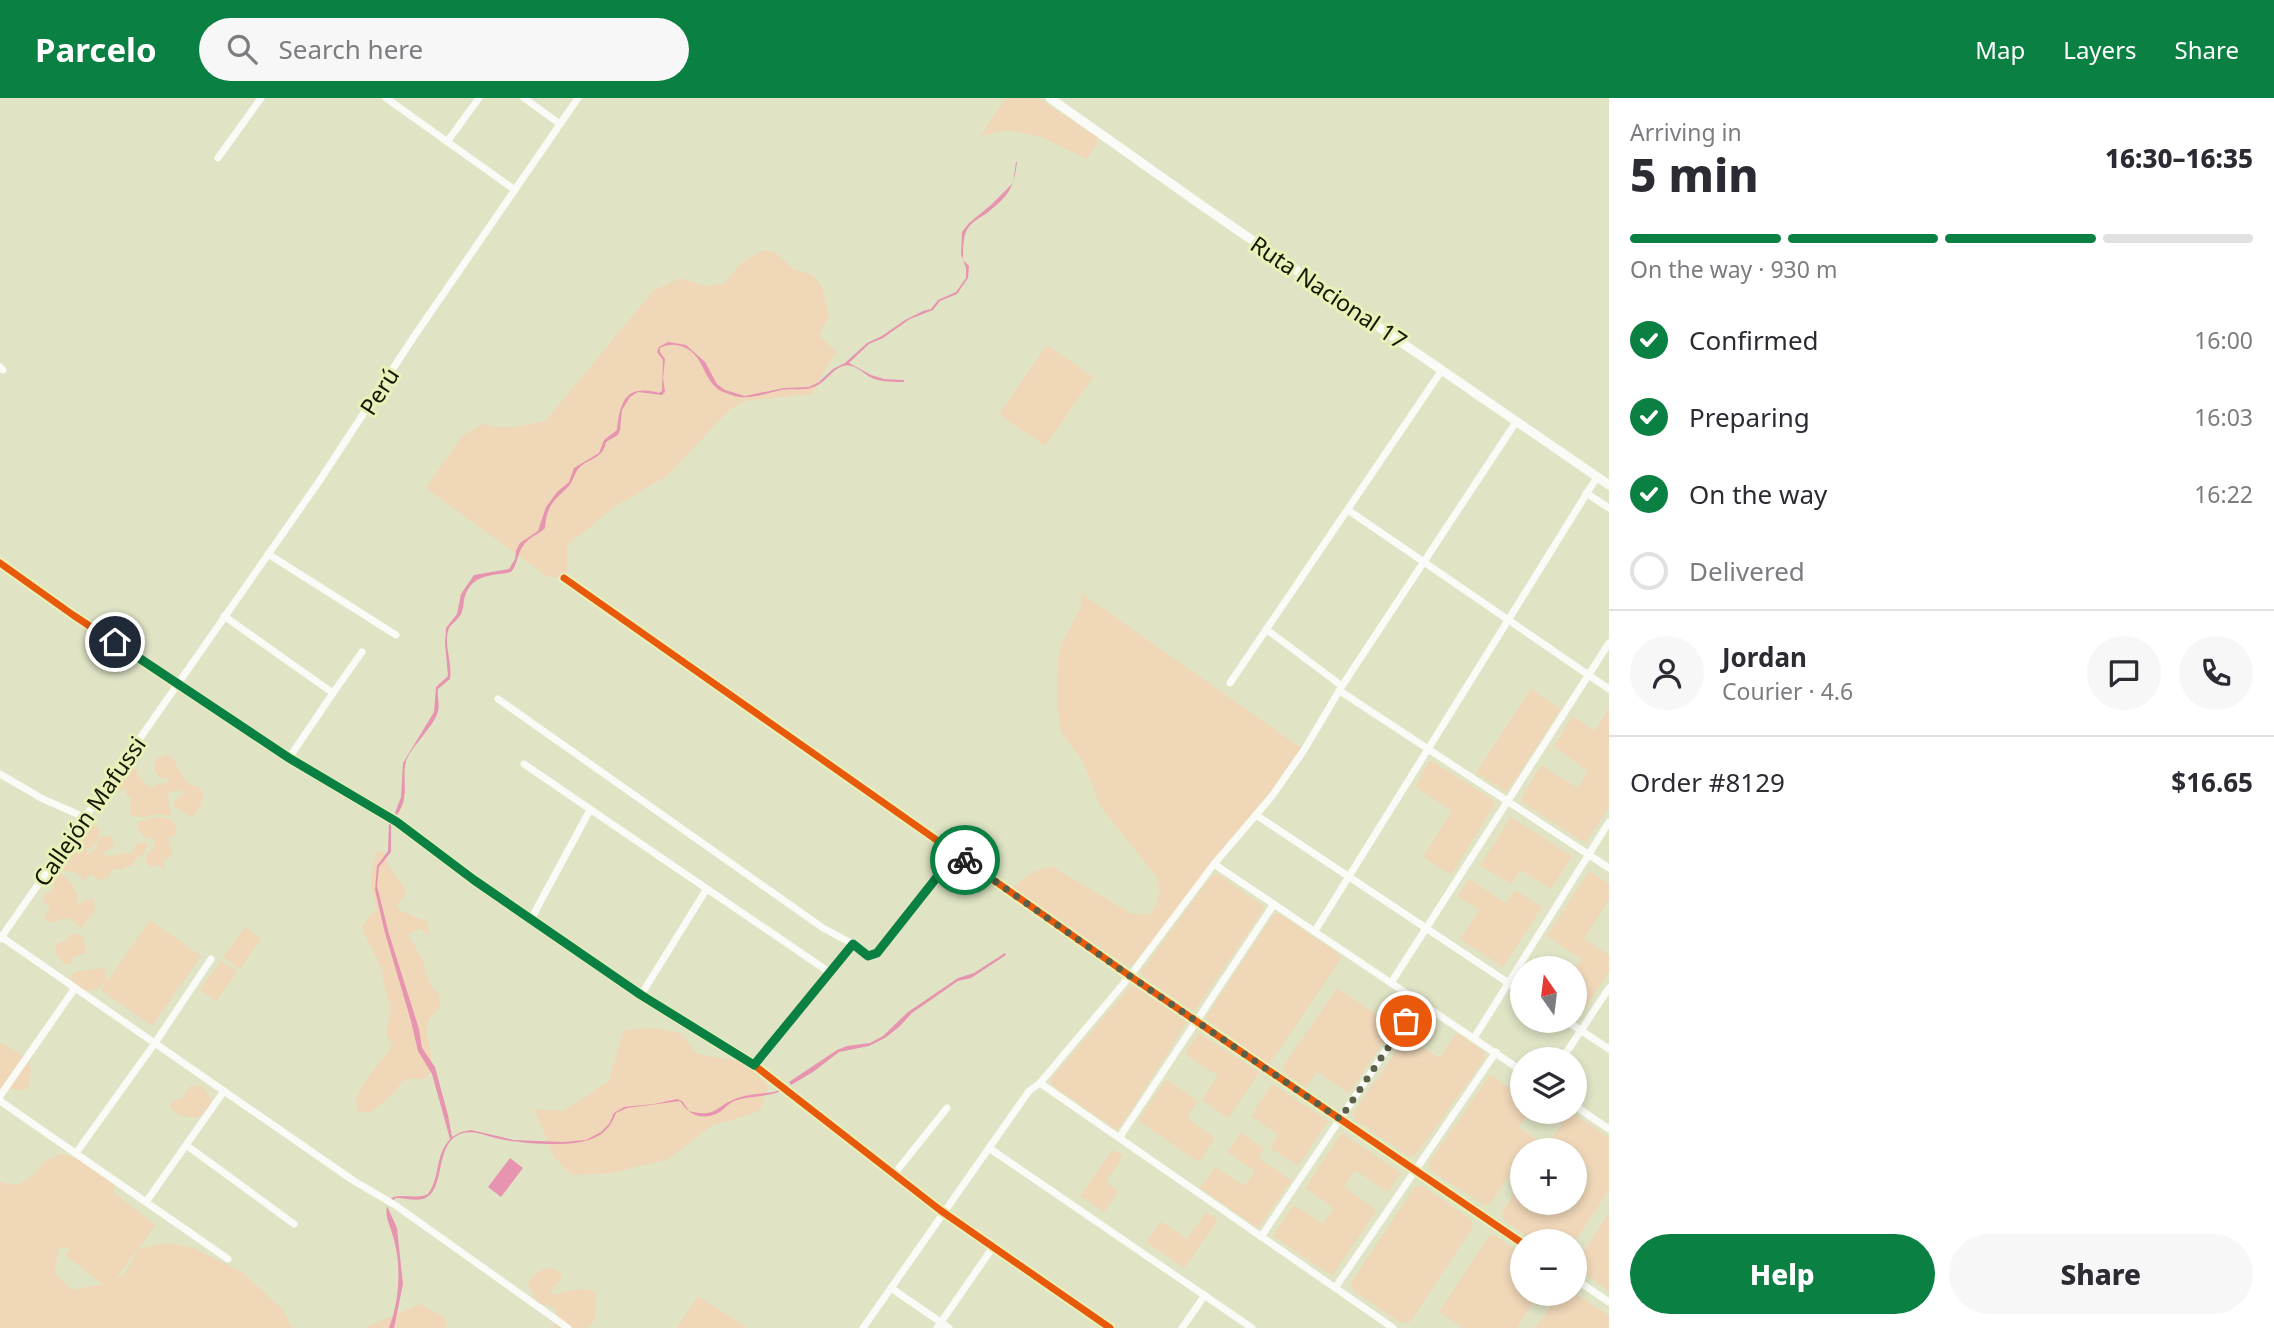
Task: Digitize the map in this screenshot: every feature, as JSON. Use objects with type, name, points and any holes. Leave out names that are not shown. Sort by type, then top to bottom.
[{"type":"street","points":[[218,158],[261,98]]},
{"type":"street","points":[[386,98],[515,190]]},
{"type":"street","points":[[447,142],[479,98]]},
{"type":"street","points":[[524,98],[560,124]]},
{"type":"street","name":"Perú","points":[[177,684],[578,98]]},
{"type":"street","name":"Ruta Nacional 17","points":[[1050,98],[1609,485]]},
{"type":"street","points":[[1230,683],[1442,370]]},
{"type":"street","points":[[863,1328],[1029,1091],[1040,1083],[1130,976],[1214,864],[1272,796],[1516,422]]},
{"type":"street","points":[[1315,931],[1597,477]]},
{"type":"street","points":[[1586,493],[1609,508]]},
{"type":"street","points":[[1348,510],[1609,689]]},
{"type":"street","points":[[268,554],[396,635]]},
{"type":"street","points":[[0,563],[73,615],[289,758],[397,822],[474,880],[641,995],[754,1065],[944,1213],[1110,1328]]},
{"type":"street","points":[[565,578],[1130,976],[1510,1235]]},
{"type":"street","points":[[224,616],[332,693]]},
{"type":"street","points":[[1266,629],[1341,688],[1609,868]]},
{"type":"street","points":[[1391,983],[1609,643]]},
{"type":"street","points":[[289,758],[362,652]]},
{"type":"street","name":"Callejón Mafussi","points":[[0,937],[177,684]]},
{"type":"street","points":[[498,699],[823,928],[853,944],[868,956],[877,953],[956,853]]},
{"type":"street","points":[[524,764],[829,972]]},
{"type":"street","points":[[0,774],[43,799],[85,817]]},
{"type":"street","points":[[531,919],[590,810]]},
{"type":"street","points":[[1256,815],[1510,984]]},
{"type":"street","points":[[1474,1038],[1609,821]]},
{"type":"street","points":[[1214,864],[1510,1062]]},
{"type":"street","points":[[641,995],[706,890]]},
{"type":"street","points":[[1119,1138],[1274,904]]},
{"type":"street","points":[[0,937],[354,1181],[395,1205],[568,1328]]},
{"type":"street","points":[[754,1065],[853,944]]},
{"type":"street","points":[[76,1153],[211,959]]},
{"type":"street","points":[[75,988],[0,1098],[228,1259]]},
{"type":"street","points":[[1587,1022],[1609,988]]},
{"type":"street","points":[[1261,1237],[1419,1001]]},
{"type":"street","points":[[1584,1033],[1609,1049]]},
{"type":"street","points":[[1335,1287],[1496,1052]]},
{"type":"street","points":[[1040,1083],[1393,1328]]},
{"type":"street","points":[[146,1202],[224,1091]]},
{"type":"street","points":[[895,1173],[947,1108]]},
{"type":"street","points":[[1587,1114],[1609,1129]]},
{"type":"street","points":[[186,1145],[294,1224]]},
{"type":"street","points":[[989,1148],[1252,1328]]},
{"type":"street","points":[[939,1325],[993,1247]]},
{"type":"street","points":[[1587,1287],[1609,1302]]},
{"type":"street","points":[[891,1288],[939,1325],[949,1328]]},
{"type":"street","points":[[1182,1328],[1205,1295]]},
{"type":"street","points":[[1377,1328],[1382,1321]]},
{"type":"shaded area","points":[[1006,98],[1038,98],[1097,137],[1097,144],[1087,159],[1041,137],[1007,130],[980,136]]},
{"type":"shaded area","points":[[1012,184],[1000,202],[967,229],[963,260],[962,232]]},
{"type":"shaded area","points":[[762,251],[774,251],[792,268],[814,276],[822,287],[829,316],[819,336],[837,352],[822,374],[813,394],[745,401],[729,410],[667,476],[617,505],[567,545],[567,578],[548,577],[426,488],[462,436],[482,424],[514,427],[546,420],[654,290],[681,278],[705,286],[724,284],[740,264]]},
{"type":"shaded area","points":[[963,260],[969,266],[968,278],[957,294],[940,301],[933,310],[910,319],[883,338],[869,344],[849,363],[871,375],[904,382],[876,379],[847,365],[814,387],[740,397],[720,391],[713,385],[699,360],[689,349],[673,345],[660,348],[665,359],[665,392],[662,395],[638,392],[630,397],[622,410],[618,435],[606,442],[599,455],[578,469],[569,486],[550,508],[545,528],[525,543],[511,572],[478,579],[465,596],[461,615],[448,631],[450,679],[438,689],[439,709],[436,716],[406,761],[404,801],[397,815],[395,813],[401,797],[403,763],[434,712],[436,687],[448,676],[446,628],[457,614],[461,594],[474,575],[509,569],[520,543],[538,531],[546,507],[569,482],[574,468],[599,453],[604,440],[617,430],[620,411],[627,397],[639,391],[662,391],[663,360],[657,352],[659,347],[668,342],[686,345],[705,362],[717,384],[725,390],[745,396],[784,388],[809,387],[845,363],[867,343],[905,320],[931,309],[938,300],[956,292],[966,278]]},
{"type":"shaded area","points":[[1047,345],[1093,377],[1045,446],[999,414]]},
{"type":"shaded area","points":[[1081,593],[1301,748],[1275,786],[1133,965],[1128,966],[1011,889],[1035,871],[1053,867],[1130,913],[1152,913],[1158,899],[1156,876],[1100,806],[1082,760],[1061,732],[1057,704],[1058,657],[1081,606]]},
{"type":"shaded area","points":[[1531,689],[1561,709],[1505,791],[1476,773]]},
{"type":"shaded area","points":[[1609,708],[1609,807],[1585,843],[1520,801],[1541,765],[1578,788],[1588,771],[1554,747],[1572,716],[1595,731]]},
{"type":"shaded area","points":[[167,754],[188,783],[199,787],[202,792],[203,798],[198,811],[192,817],[174,806],[174,800],[183,795],[183,792],[177,790],[168,795],[171,816],[132,816],[129,811],[131,798],[126,794],[126,788],[118,791],[117,782],[125,771],[135,768],[138,771],[137,776],[143,780],[143,785],[148,784],[152,788],[157,784],[167,783],[169,779],[158,777],[154,767],[157,758]]},
{"type":"shaded area","points":[[1430,760],[1496,802],[1451,875],[1423,857],[1452,811],[1415,787]]},
{"type":"shaded area","points":[[159,817],[173,820],[176,829],[175,836],[168,838],[173,853],[163,861],[165,871],[158,865],[152,867],[146,863],[146,856],[155,841],[153,838],[144,837],[137,827],[139,821]]},
{"type":"shaded area","points":[[1511,817],[1572,856],[1551,889],[1521,870],[1511,884],[1480,865]]},
{"type":"shaded area","points":[[389,823],[391,852],[379,867],[377,886],[419,1029],[422,1048],[435,1067],[452,1137],[471,1130],[514,1140],[586,1140],[601,1132],[614,1113],[624,1107],[677,1099],[682,1101],[689,1111],[705,1113],[715,1111],[740,1097],[781,1091],[737,1100],[718,1113],[707,1116],[692,1113],[687,1110],[680,1101],[627,1108],[616,1113],[609,1127],[600,1135],[587,1140],[576,1143],[522,1142],[477,1133],[463,1133],[453,1138],[447,1146],[431,1194],[423,1199],[396,1198],[392,1201],[390,1199],[398,1196],[428,1194],[435,1180],[442,1153],[450,1139],[432,1074],[418,1051],[375,890],[377,866],[388,851]]},
{"type":"shaded area","points":[[89,824],[98,826],[100,834],[91,849],[86,848],[87,854],[94,851],[99,838],[105,836],[114,840],[113,847],[104,852],[104,855],[132,853],[136,844],[147,842],[145,851],[135,859],[132,866],[111,869],[109,878],[99,880],[91,874],[85,881],[75,872],[63,871],[59,866],[70,844],[78,837],[82,828]]},
{"type":"shaded area","points":[[383,851],[405,892],[406,897],[400,900],[397,906],[401,911],[428,922],[429,937],[420,928],[408,935],[422,959],[430,985],[439,995],[440,1008],[427,1025],[431,1068],[427,1079],[413,1078],[401,1082],[394,1093],[371,1112],[358,1112],[356,1100],[361,1087],[392,1046],[386,1034],[391,1007],[383,983],[382,970],[363,926],[377,910],[372,875],[376,852]]},
{"type":"shaded area","points":[[1589,871],[1609,884],[1609,899],[1584,939],[1609,955],[1609,972],[1587,1006],[1587,956],[1577,956],[1547,936]]},
{"type":"shaded area","points":[[56,874],[63,874],[72,884],[78,896],[76,902],[94,900],[93,912],[81,929],[68,919],[46,922],[44,916],[49,912],[49,906],[43,901],[44,894],[54,887],[52,880]]},
{"type":"shaded area","points":[[1218,874],[1263,906],[1263,910],[1195,1010],[1191,1010],[1142,976],[1141,972],[1212,875]]},
{"type":"shaded area","points":[[1469,879],[1506,903],[1515,890],[1542,907],[1503,967],[1460,939],[1479,910],[1458,896]]},
{"type":"shaded area","points":[[1278,913],[1340,955],[1341,959],[1270,1063],[1267,1063],[1206,1017],[1274,914]]},
{"type":"shaded area","points":[[150,920],[201,956],[152,1026],[101,990],[106,982],[96,990],[82,990],[72,981],[72,975],[78,971],[105,968],[107,982]]},
{"type":"shaded area","points":[[245,927],[261,938],[240,969],[223,957]]},
{"type":"shaded area","points":[[71,934],[81,934],[86,953],[73,957],[71,964],[64,964],[56,954],[55,947],[60,942],[67,941]]},
{"type":"shaded area","points":[[1005,953],[1006,955],[971,978],[958,981],[912,1013],[885,1038],[869,1046],[839,1052],[813,1072],[791,1085],[789,1082],[837,1050],[870,1043],[883,1036],[908,1012],[958,978],[974,973]]},
{"type":"shaded area","points":[[221,961],[237,972],[216,1001],[200,990]]},
{"type":"shaded area","points":[[1134,986],[1186,1021],[1119,1129],[1115,1129],[1052,1085],[1051,1079],[1130,987]]},
{"type":"shaded area","points":[[1337,988],[1394,1026],[1349,1093],[1317,1072],[1306,1088],[1284,1073],[1283,1067]]},
{"type":"shaded area","points":[[652,1028],[681,1033],[697,1054],[753,1064],[768,1087],[760,1111],[711,1126],[669,1159],[611,1173],[572,1175],[554,1157],[534,1109],[563,1111],[608,1082],[624,1030]]},
{"type":"shaded area","points":[[1199,1033],[1259,1073],[1228,1118],[1202,1100],[1218,1076],[1185,1054]]},
{"type":"shaded area","points":[[1457,1033],[1483,1051],[1485,1058],[1417,1153],[1409,1157],[1356,1120],[1353,1113],[1407,1036],[1439,1058]]},
{"type":"shaded area","points":[[0,1043],[18,1052],[31,1066],[27,1087],[23,1090],[13,1088],[7,1091],[4,1097],[0,1095]]},
{"type":"shaded area","points":[[1490,1075],[1510,1088],[1510,1124],[1521,1124],[1519,1127],[1534,1138],[1510,1138],[1510,1175],[1490,1204],[1484,1205],[1431,1171],[1429,1163]]},
{"type":"shaded area","points":[[1166,1079],[1198,1101],[1187,1118],[1215,1138],[1199,1162],[1138,1121]]},
{"type":"shaded area","points":[[1272,1084],[1328,1121],[1298,1166],[1270,1148],[1278,1135],[1251,1116]]},
{"type":"shaded area","points":[[191,1085],[204,1087],[211,1099],[212,1105],[197,1118],[181,1116],[170,1108],[171,1102],[183,1097]]},
{"type":"shaded area","points":[[1587,1123],[1609,1138],[1609,1190],[1583,1229],[1517,1229],[1503,1219],[1502,1212],[1510,1200],[1510,1215],[1587,1215],[1587,1138],[1553,1138],[1562,1124]]},
{"type":"shaded area","points":[[1241,1132],[1264,1149],[1258,1158],[1291,1180],[1258,1228],[1200,1188],[1215,1167],[1245,1186],[1255,1171],[1227,1152]]},
{"type":"shaded area","points":[[1342,1133],[1401,1173],[1388,1192],[1355,1170],[1344,1187],[1377,1210],[1332,1276],[1273,1236],[1294,1205],[1323,1224],[1334,1208],[1305,1188]]},
{"type":"shaded area","points":[[1113,1149],[1123,1156],[1106,1182],[1118,1191],[1104,1212],[1080,1196]]},
{"type":"shaded area","points":[[63,1154],[89,1163],[113,1178],[114,1193],[156,1225],[116,1278],[124,1275],[139,1249],[166,1243],[194,1248],[242,1272],[283,1310],[292,1328],[0,1328],[0,1181],[15,1185],[21,1183],[47,1160]],"holes":[[[59,1248],[70,1248],[65,1255],[102,1284],[72,1290],[54,1273]]]},
{"type":"shaded area","points":[[510,1158],[523,1168],[501,1197],[488,1187]]},
{"type":"shaded area","points":[[1422,1186],[1472,1220],[1472,1228],[1410,1322],[1401,1323],[1354,1291],[1351,1283],[1414,1187]]},
{"type":"shaded area","points":[[387,1206],[397,1228],[403,1284],[394,1328],[389,1328],[397,1293],[398,1269]]},
{"type":"shaded area","points":[[1206,1212],[1218,1220],[1184,1268],[1146,1242],[1161,1221],[1187,1239]]},
{"type":"shaded area","points":[[1609,1213],[1609,1291],[1587,1276],[1587,1246]]},
{"type":"shaded area","points":[[1494,1235],[1510,1246],[1510,1306],[1531,1306],[1517,1328],[1463,1328],[1439,1312],[1489,1236]]},
{"type":"shaded area","points":[[548,1268],[561,1273],[561,1280],[552,1288],[553,1295],[581,1289],[596,1293],[595,1317],[588,1328],[554,1328],[556,1310],[538,1303],[528,1285],[535,1274]]},
{"type":"shaded area","points":[[698,1296],[746,1327],[677,1328]]},
{"type":"shaded area","points":[[1587,1301],[1609,1316],[1609,1328],[1536,1328],[1550,1306],[1587,1306]]},
{"type":"shaded area","points":[[420,1304],[444,1317],[447,1328],[363,1328]]},
{"type":"cycle path","points":[[0,563],[73,615],[289,758],[397,822],[474,880],[641,995],[754,1065],[940,1210],[1110,1328]]},
{"type":"cycle path","points":[[564,578],[1130,976],[1510,1235]]},
{"type":"way so far","points":[[965,860],[1340,1119],[1406,1021]]},
{"type":"route","points":[[115,642],[289,758],[397,822],[474,880],[641,995],[754,1065],[853,944],[868,956],[877,953],[956,853],[965,860]]}]
